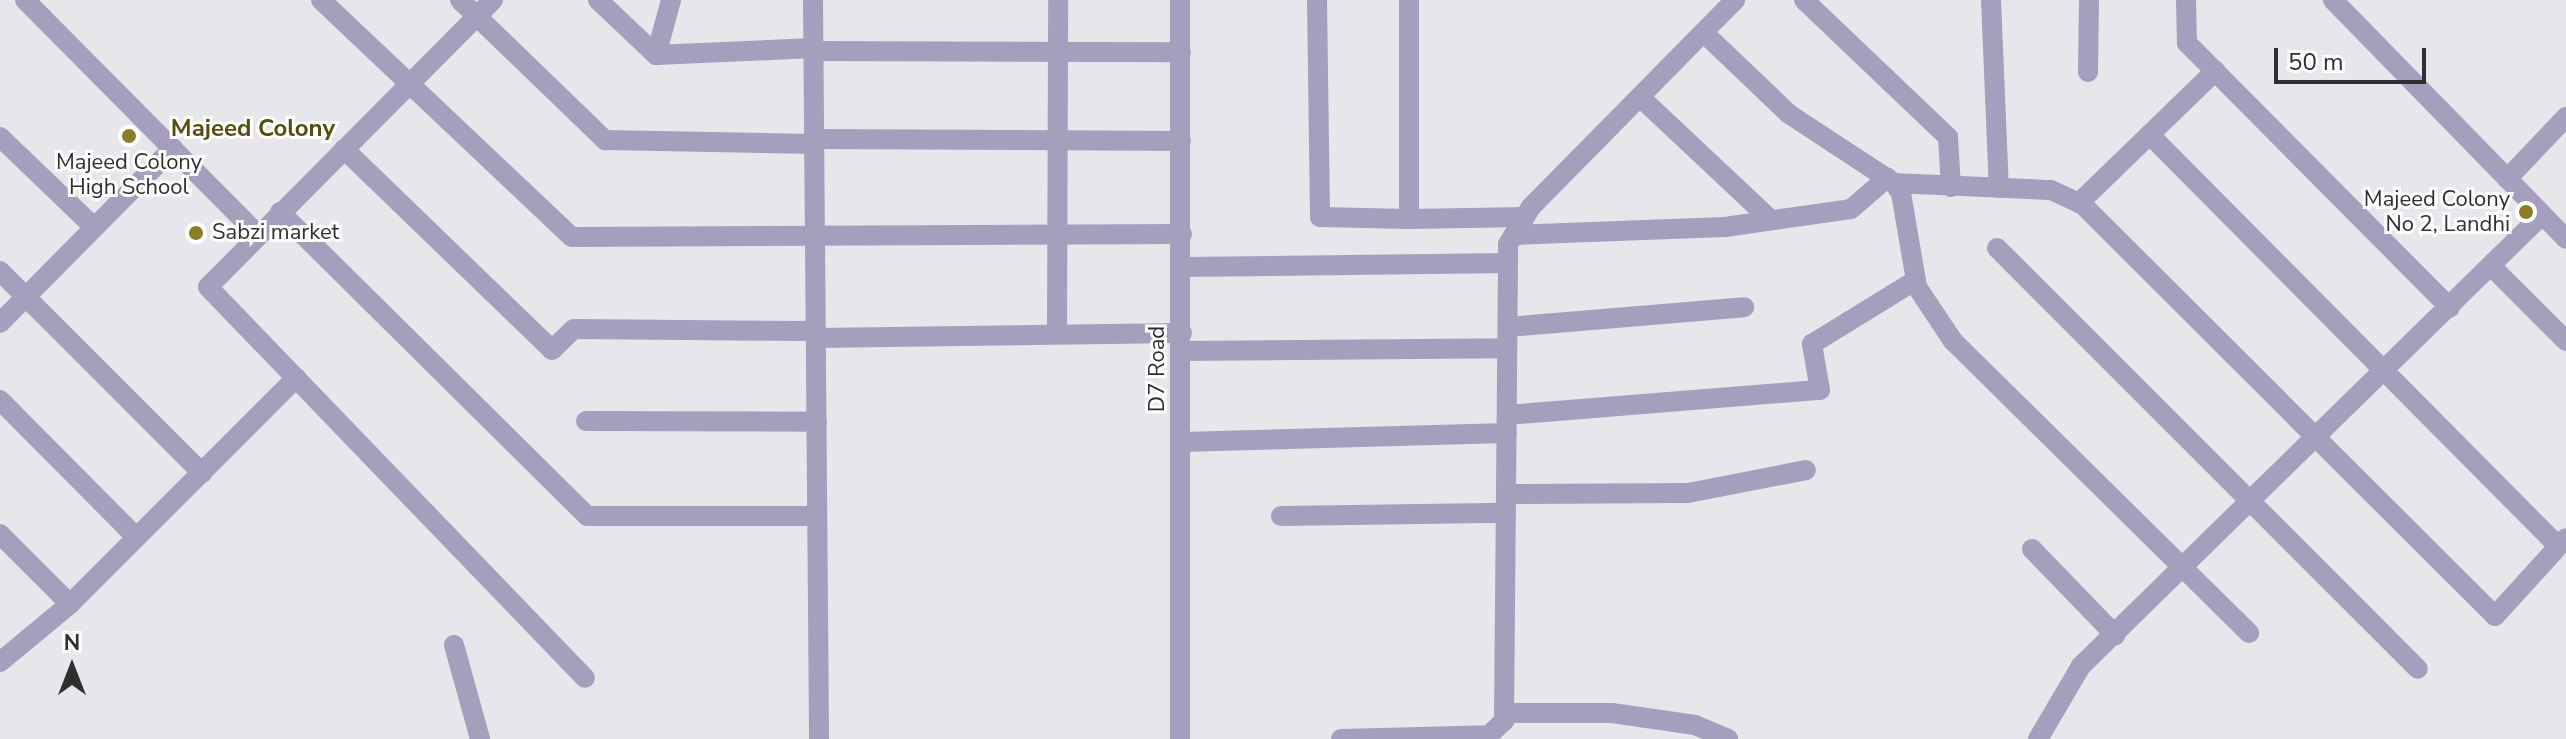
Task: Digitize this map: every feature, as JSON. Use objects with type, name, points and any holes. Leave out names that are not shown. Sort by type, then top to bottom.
[{"type":"street","points":[[25,0],[258,235]]},
{"type":"street","points":[[321,0],[572,237],[1182,234]]},
{"type":"street","points":[[460,0],[605,140],[1181,141]]},
{"type":"street","points":[[493,0],[208,287],[585,678]]},
{"type":"street","points":[[598,0],[656,55],[814,49],[1181,52]]},
{"type":"street","points":[[656,55],[671,0]]},
{"type":"street","points":[[813,0],[819,739]]},
{"type":"street","points":[[1057,334],[1058,0]]},
{"type":"street","name":"D7 Road","points":[[1180,0],[1180,739]]},
{"type":"street","points":[[1317,0],[1320,217],[1520,226],[1771,220],[1851,209],[1891,180],[1951,187],[2051,190],[2079,203],[2495,616],[2562,542],[2383,372],[2150,135]]},
{"type":"street","points":[[1409,0],[1409,219]]},
{"type":"street","points":[[1341,739],[1489,735],[1504,721],[1508,263],[1520,226],[1735,0]]},
{"type":"street","points":[[1804,0],[1948,137],[1951,187]]},
{"type":"street","points":[[1991,0],[1999,188]]},
{"type":"street","points":[[2088,72],[2089,0]]},
{"type":"street","points":[[2186,0],[2187,43],[2450,308]]},
{"type":"street","points":[[2333,0],[2566,239]]},
{"type":"street","points":[[1704,33],[1789,114],[1891,180],[1901,193],[1916,280],[1953,341],[2111,499],[2185,565],[2249,633]]},
{"type":"street","points":[[2079,203],[2215,71]]},
{"type":"street","points":[[1640,97],[1771,220]]},
{"type":"street","points":[[2507,179],[2566,117]]},
{"type":"street","points":[[0,137],[94,227]]},
{"type":"street","points":[[0,323],[173,148]]},
{"type":"street","points":[[344,149],[552,350],[574,329],[816,334],[1057,334],[1182,342],[1507,348]]},
{"type":"street","points":[[280,212],[587,516],[817,516]]},
{"type":"street","points":[[2038,739],[2070,679],[2542,215]]},
{"type":"street","points":[[1997,248],[2418,669]]},
{"type":"street","points":[[1182,267],[1508,263]]},
{"type":"street","points":[[2492,267],[2566,341]]},
{"type":"street","points":[[0,271],[202,473]]},
{"type":"street","points":[[1182,442],[1507,424],[1820,390],[1812,344],[1916,280]]},
{"type":"street","points":[[1508,327],[1744,307]]},
{"type":"street","points":[[0,662],[70,604],[296,378]]},
{"type":"street","points":[[0,400],[136,537]]},
{"type":"street","points":[[586,421],[817,422]]},
{"type":"street","points":[[1281,516],[1688,493],[1806,470]]},
{"type":"street","points":[[0,534],[70,604]]},
{"type":"street","points":[[2032,549],[2115,635]]},
{"type":"street","points":[[454,645],[480,739]]},
{"type":"street","points":[[1504,713],[1612,713],[1695,725],[1728,739]]},
{"type":"place","name":"Majeed Colony High School","points":[[129,136]]},
{"type":"place","name":"Majeed Colony No 2, Landhi","points":[[2526,212]]},
{"type":"place","name":"Sabzi market","points":[[196,233]]},
{"type":"district","name":"Majeed Colony","points":[[253,129]]}]
